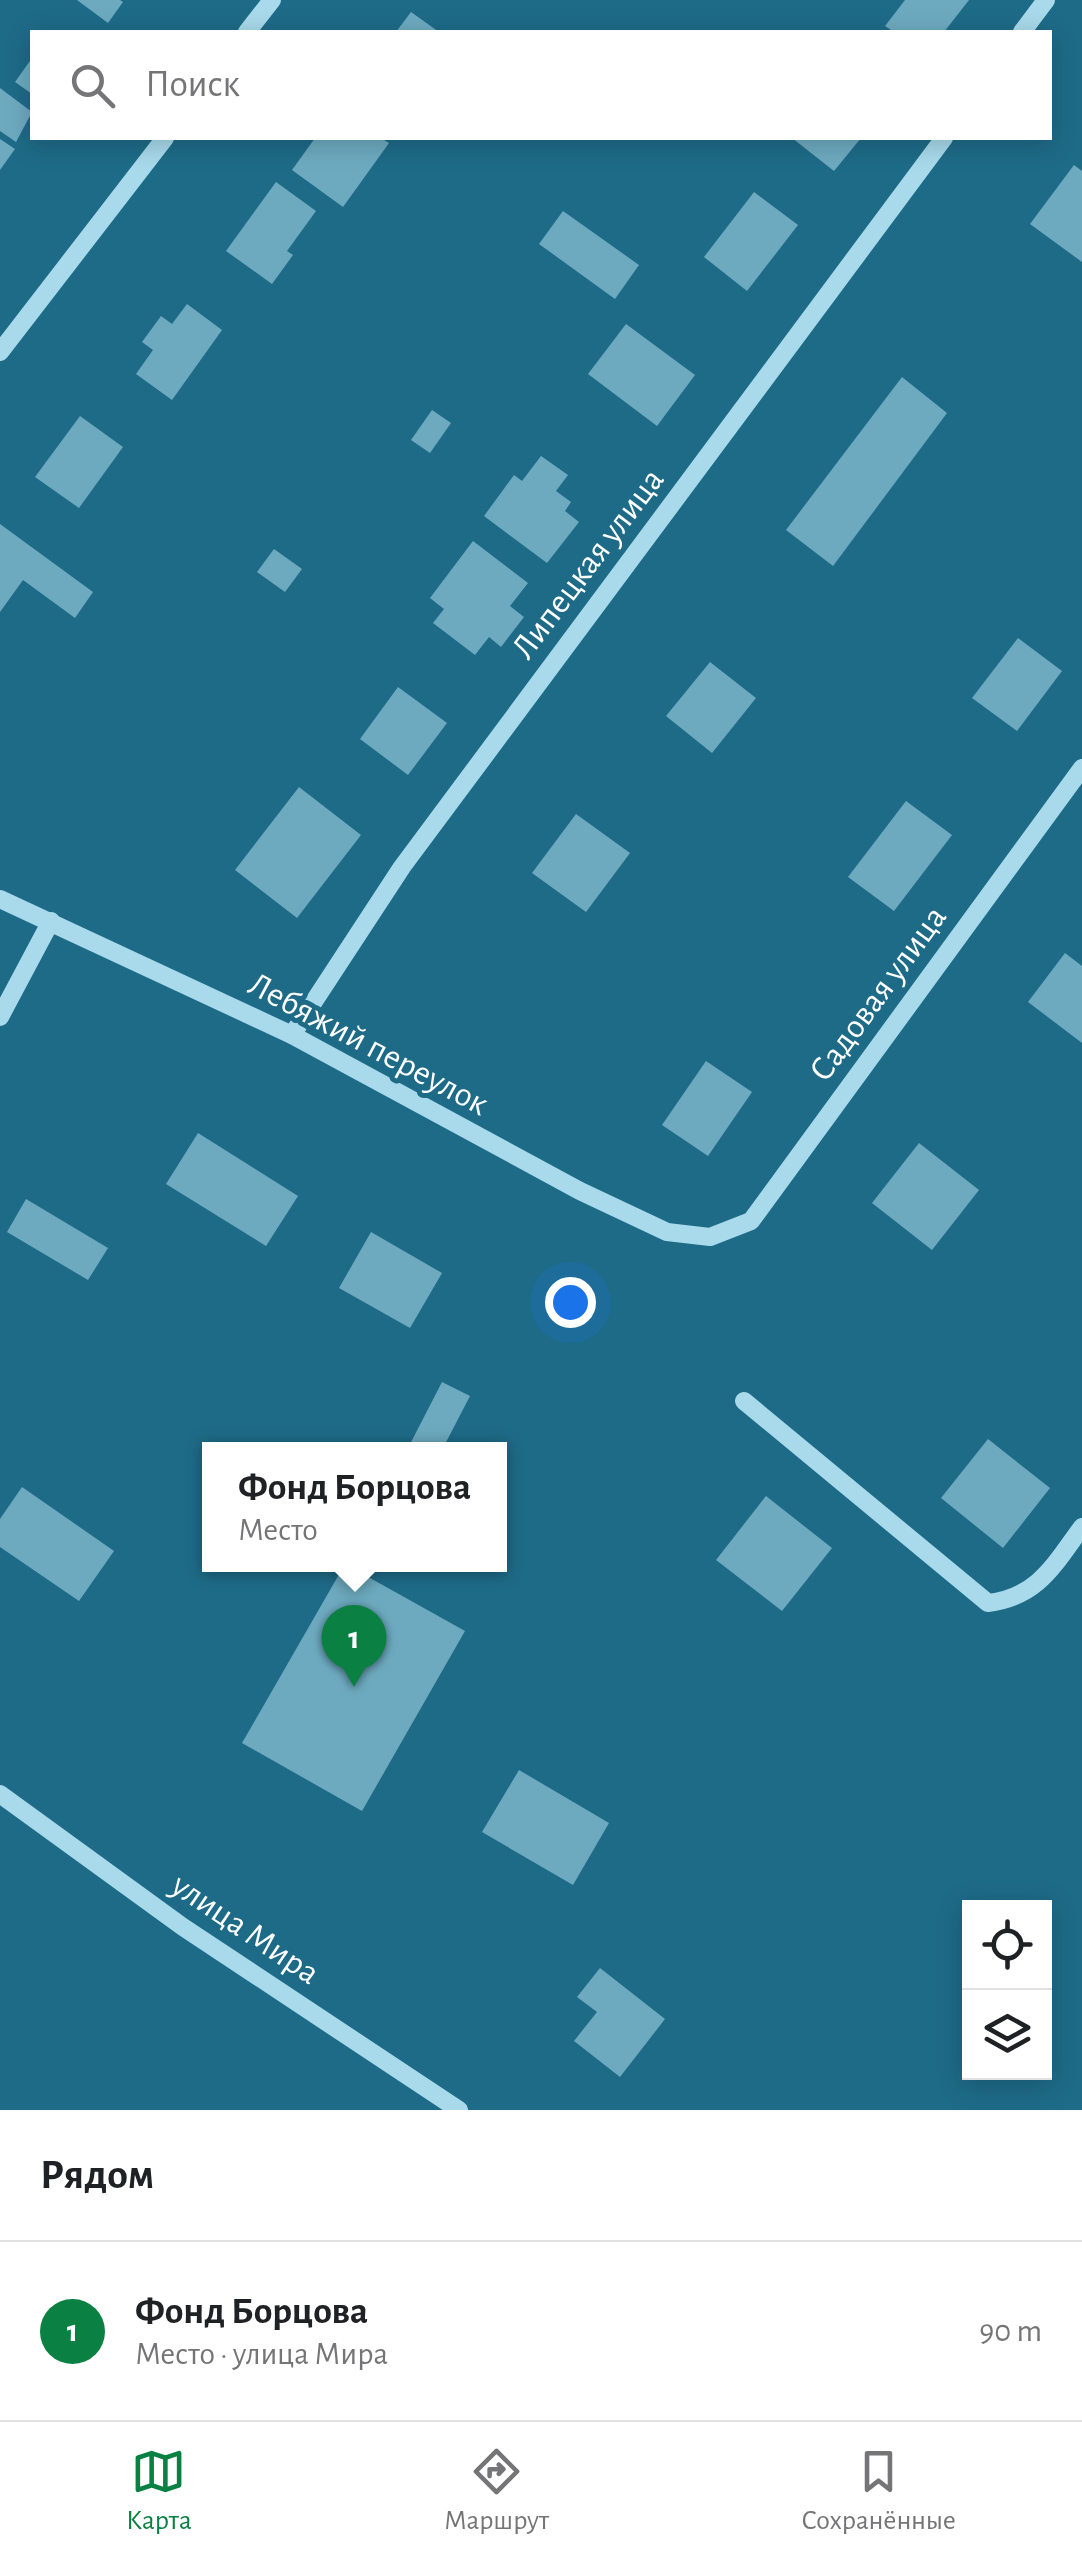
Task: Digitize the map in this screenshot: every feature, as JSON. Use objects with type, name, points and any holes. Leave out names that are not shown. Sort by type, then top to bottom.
[{"type":"street","points":[[248,30],[272,0]]},
{"type":"street","points":[[1024,30],[1046,0]]},
{"type":"street","points":[[0,352],[164,140]]},
{"type":"street","name":"Липецкая улица","points":[[292,1035],[402,867],[943,140]]},
{"type":"street","name":"Садовая улица","points":[[710,1236],[751,1221],[1082,768]]},
{"type":"street","name":"Лебяжий переулок","points":[[0,898],[292,1035],[580,1191],[668,1232],[710,1236]]},
{"type":"street","points":[[0,1018],[51,921]]},
{"type":"street","points":[[744,1401],[988,1603],[1017,1600],[1048,1573],[1082,1527]]},
{"type":"street","name":"улица Мира","points":[[0,1794],[184,1927],[459,2110]]},
{"type":"building","points":[[77,0],[120,0],[123,2],[108,23]]},
{"type":"building","points":[[905,0],[969,0],[946,30],[891,30],[885,26]]},
{"type":"building","points":[[411,12],[436,30],[398,30]]},
{"type":"building","points":[[30,61],[30,93],[15,82]]},
{"type":"building","points":[[0,88],[30,110],[30,116],[16,142],[0,131]]},
{"type":"building","points":[[0,139],[15,149],[0,170]]},
{"type":"building","points":[[314,140],[389,143],[343,207],[292,170]]},
{"type":"building","points":[[795,140],[859,140],[834,171]]},
{"type":"building","points":[[1074,165],[1082,171],[1082,262],[1030,224]]},
{"type":"building","points":[[276,182],[316,211],[287,251],[293,255],[272,284],[226,251]]},
{"type":"building","points":[[754,192],[798,225],[747,291],[704,257]]},
{"type":"building","points":[[563,211],[639,265],[615,299],[539,244]]},
{"type":"building","points":[[187,304],[222,330],[172,400],[136,374],[153,350],[142,342],[161,316],[172,324]]},
{"type":"building","points":[[626,324],[695,375],[657,426],[588,374]]},
{"type":"building","points":[[902,377],[947,413],[833,566],[786,530]]},
{"type":"building","points":[[432,410],[451,423],[430,453],[411,440]]},
{"type":"building","points":[[80,416],[123,447],[79,508],[35,477]]},
{"type":"building","points":[[541,456],[568,475],[556,491],[571,502],[565,511],[579,522],[547,563],[484,516],[514,475],[522,481]]},
{"type":"building","points":[[0,524],[93,592],[75,618],[23,580],[0,612]]},
{"type":"building","points":[[473,541],[528,583],[510,606],[524,617],[501,647],[489,637],[475,655],[433,623],[444,609],[430,598]]},
{"type":"building","points":[[274,549],[302,569],[285,592],[257,572]]},
{"type":"building","points":[[1018,638],[1062,671],[1017,731],[972,698]]},
{"type":"building","points":[[710,662],[756,698],[712,753],[666,716]]},
{"type":"building","points":[[398,687],[447,723],[408,775],[360,739]]},
{"type":"building","points":[[299,787],[361,835],[297,918],[235,870]]},
{"type":"building","points":[[906,801],[952,835],[894,911],[848,877]]},
{"type":"building","points":[[576,814],[630,853],[586,912],[532,873]]},
{"type":"building","points":[[1065,953],[1082,966],[1082,1043],[1028,1002]]},
{"type":"building","points":[[706,1061],[752,1092],[708,1156],[662,1125]]},
{"type":"building","points":[[198,1133],[298,1196],[266,1246],[166,1184]]},
{"type":"building","points":[[919,1143],[979,1190],[932,1250],[872,1203]]},
{"type":"building","points":[[26,1199],[108,1248],[88,1280],[7,1232]]},
{"type":"building","points":[[371,1232],[442,1273],[410,1328],[339,1288]]},
{"type":"building","points":[[442,1382],[470,1396],[446,1442],[411,1442]]},
{"type":"building","points":[[988,1439],[1050,1488],[1003,1548],[941,1498]]},
{"type":"building","points":[[22,1487],[114,1551],[79,1601],[0,1547],[0,1519]]},
{"type":"building","points":[[766,1496],[832,1548],[782,1611],[716,1560]]},
{"type":"building","points":[[340,1572],[359,1572],[465,1631],[362,1811],[242,1743]]},
{"type":"building","points":[[519,1770],[609,1823],[573,1885],[482,1832]]},
{"type":"building","points":[[600,1968],[665,2019],[620,2077],[574,2041],[597,2012],[577,1997]]},
{"type":"place","name":"Фонд Борцова","points":[[354,1687]]}]
